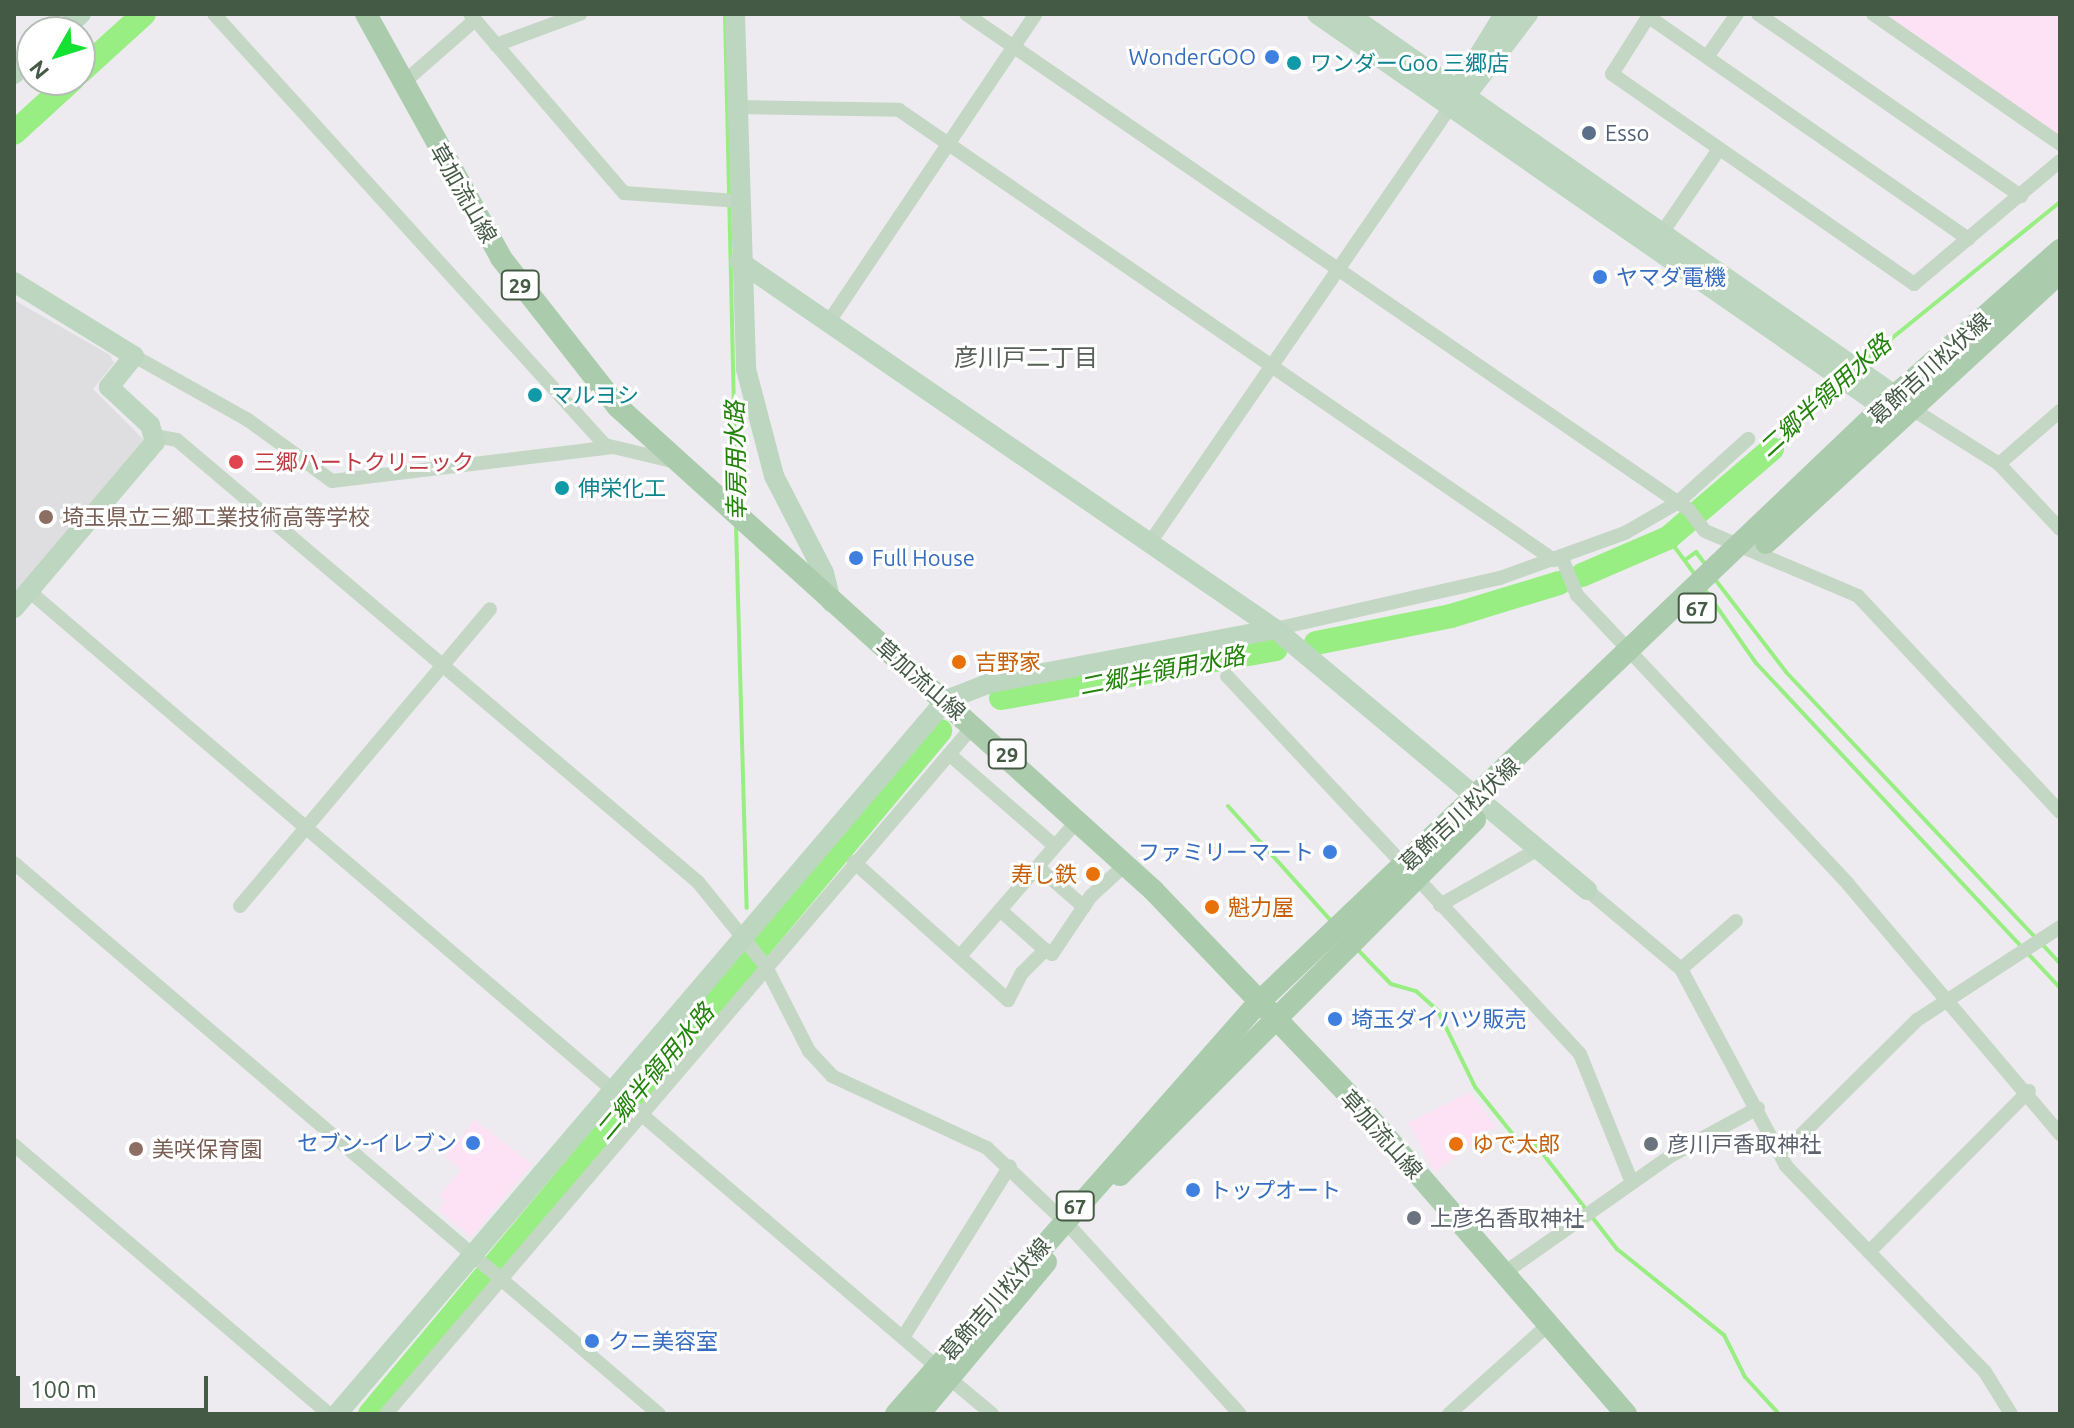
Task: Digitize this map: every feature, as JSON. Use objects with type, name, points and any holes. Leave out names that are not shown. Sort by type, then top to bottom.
[{"type":"main road","name":"草加流山線","points":[[366,14],[501,258],[575,357],[672,461],[946,700],[1126,864],[1266,1008],[1626,1414]]},
{"type":"main road","name":"葛飾吉川松伏線","points":[[896,1414],[943,1372],[1068,1225],[1266,1008],[1746,551],[1897,402],[2060,250]]},
{"type":"main road","name":"葛飾吉川松伏線","points":[[1897,402],[2060,273]]},
{"type":"main road","name":"葛飾吉川松伏線","points":[[919,1414],[943,1372]]},
{"type":"street","points":[[214,14],[611,447]]},
{"type":"street","points":[[496,45],[580,14]]},
{"type":"street","points":[[735,14],[735,107],[729,201],[739,261],[742,341],[765,452],[831,602]]},
{"type":"street","points":[[966,14],[1683,507],[1705,531],[1858,596],[2060,812]]},
{"type":"street","points":[[828,323],[1036,14]]},
{"type":"street","points":[[1317,14],[1450,107],[1897,402],[1999,464],[2060,529]]},
{"type":"street","points":[[1348,14],[1664,230],[1897,402]]},
{"type":"street","points":[[1462,91],[1504,14]]},
{"type":"street","points":[[1149,544],[1450,107],[1528,14]]},
{"type":"street","points":[[1707,57],[1737,14]]},
{"type":"street","points":[[1758,14],[2021,196]]},
{"type":"street","points":[[1873,14],[2060,144]]},
{"type":"street","points":[[1969,239],[1650,15],[1612,74],[1914,284],[1969,239],[2021,196],[2060,161]]},
{"type":"street","points":[[403,83],[472,17],[624,193],[729,201]]},
{"type":"street","points":[[735,107],[899,110],[1558,559],[1577,595],[1848,884],[1944,1000],[2029,1091],[2060,1134]]},
{"type":"street","points":[[1664,230],[1719,149]]},
{"type":"street","points":[[739,261],[1275,629],[1307,660],[1681,969],[1781,1155],[1985,1372],[2011,1414]]},
{"type":"street","points":[[14,282],[134,356],[248,420],[332,481],[611,447],[672,461]]},
{"type":"street","points":[[134,356],[109,387],[155,436],[177,440],[698,882],[743,946],[765,965],[809,1051],[832,1076],[987,1148],[1010,1166],[1068,1225],[1240,1414]]},
{"type":"street","points":[[1999,464],[2060,411]]},
{"type":"street","points":[[14,608],[155,436]]},
{"type":"street","points":[[386,1414],[499,1278],[743,946],[946,700],[990,683],[1275,629],[1558,559],[1683,507],[1748,439]]},
{"type":"street","points":[[29,591],[992,1414]]},
{"type":"street","points":[[240,906],[490,609]]},
{"type":"street","points":[[1227,676],[1580,1054],[1632,1183]]},
{"type":"street","points":[[337,1414],[628,1100],[765,965],[974,725]]},
{"type":"street","points":[[949,754],[1055,846]]},
{"type":"street","points":[[961,955],[1079,819]]},
{"type":"street","points":[[1440,905],[1537,850]]},
{"type":"street","points":[[854,862],[1008,1000],[1045,950]]},
{"type":"street","points":[[14,863],[659,1414]]},
{"type":"street","points":[[1000,910],[1052,954],[1084,907],[1126,864]]},
{"type":"street","points":[[1038,867],[1084,907]]},
{"type":"street","points":[[1681,969],[1736,921]]},
{"type":"street","points":[[1781,1155],[1867,1063],[1944,1000],[2060,927]]},
{"type":"street","points":[[1869,1252],[2029,1091]]},
{"type":"street","points":[[1504,1273],[1632,1183],[1758,1108]]},
{"type":"street","points":[[14,1145],[329,1414]]},
{"type":"street","points":[[904,1336],[1010,1166]]},
{"type":"street","points":[[1449,1414],[1549,1324]]},
{"type":"shaded area","points":[[1885,14],[2060,14],[2060,137]]},
{"type":"shaded area","name":"埼玉県立三郷工業技術高等学校","points":[[14,300],[110,355],[114,363],[93,389],[144,440],[14,594]]},
{"type":"shaded area","points":[[1469,1092],[1496,1125],[1435,1172],[1408,1123]]},
{"type":"shaded area","points":[[475,1120],[532,1164],[471,1237],[438,1210],[446,1201],[439,1196],[461,1170],[445,1156]]},
{"type":"waterway","points":[[96,58],[144,14]]},
{"type":"waterway","name":"幸房用水路","points":[[725,14],[736,502]]},
{"type":"waterway","points":[[14,133],[54,96]]},
{"type":"waterway","name":"二郷半領用水路","points":[[1860,364],[2060,202]]},
{"type":"waterway","name":"二郷半領用水路","points":[[1772,449],[1839,383]]},
{"type":"waterway","name":"二郷半領用水路","points":[[1582,575],[1668,538],[1772,449]]},
{"type":"waterway","name":"幸房用水路","points":[[736,526],[747,908]]},
{"type":"waterway","points":[[1668,538],[1696,576]]},
{"type":"waterway","points":[[1685,560],[1696,552],[1705,564]]},
{"type":"waterway","points":[[1714,578],[1786,672],[2036,938]]},
{"type":"waterway","name":"二郷半領用水路","points":[[1316,643],[1451,616],[1559,583]]},
{"type":"waterway","points":[[1703,587],[1756,663],[2060,988]]},
{"type":"waterway","name":"二郷半領用水路","points":[[1001,698],[1276,649]]},
{"type":"waterway","name":"二郷半領用水路","points":[[370,1414],[940,731]]},
{"type":"waterway","points":[[1228,806],[1333,923]]},
{"type":"waterway","points":[[2042,944],[2060,963]]},
{"type":"waterway","points":[[1358,950],[1391,984],[1416,991],[1438,1011],[1475,1087],[1515,1137],[1536,1145],[1617,1249],[1724,1335],[1745,1377],[1779,1414]]},
{"type":"place","name":"WonderGOO","points":[[1272,57]]},
{"type":"place","name":"ワンダーGoo 三郷店","points":[[1294,63]]},
{"type":"place","name":"Esso","points":[[1589,133]]},
{"type":"place","name":"ヤマダ電機","points":[[1600,277]]},
{"type":"place","name":"マルヨシ","points":[[535,395]]},
{"type":"place","name":"三郷ハートクリニック","points":[[236,462]]},
{"type":"place","name":"伸栄化工","points":[[562,488]]},
{"type":"place","name":"埼玉県立三郷工業技術高等学校","points":[[46,517]]},
{"type":"place","name":"Full House","points":[[856,558]]},
{"type":"place","name":"吉野家","points":[[959,662]]},
{"type":"place","name":"ファミリーマート","points":[[1330,852]]},
{"type":"place","name":"寿し鉄","points":[[1093,874]]},
{"type":"place","name":"魁力屋","points":[[1212,907]]},
{"type":"place","name":"埼玉ダイハツ販売","points":[[1335,1019]]},
{"type":"place","name":"セブン-イレブン","points":[[473,1143]]},
{"type":"place","name":"ゆで太郎","points":[[1456,1144]]},
{"type":"place","name":"彦川戸香取神社","points":[[1651,1144]]},
{"type":"place","name":"美咲保育園","points":[[136,1149]]},
{"type":"place","name":"トップオート","points":[[1193,1190]]},
{"type":"place","name":"上彦名香取神社","points":[[1414,1218]]},
{"type":"place","name":"クニ美容室","points":[[592,1341]]},
{"type":"district","name":"彦川戸二丁目","points":[[1026,358]]}]
